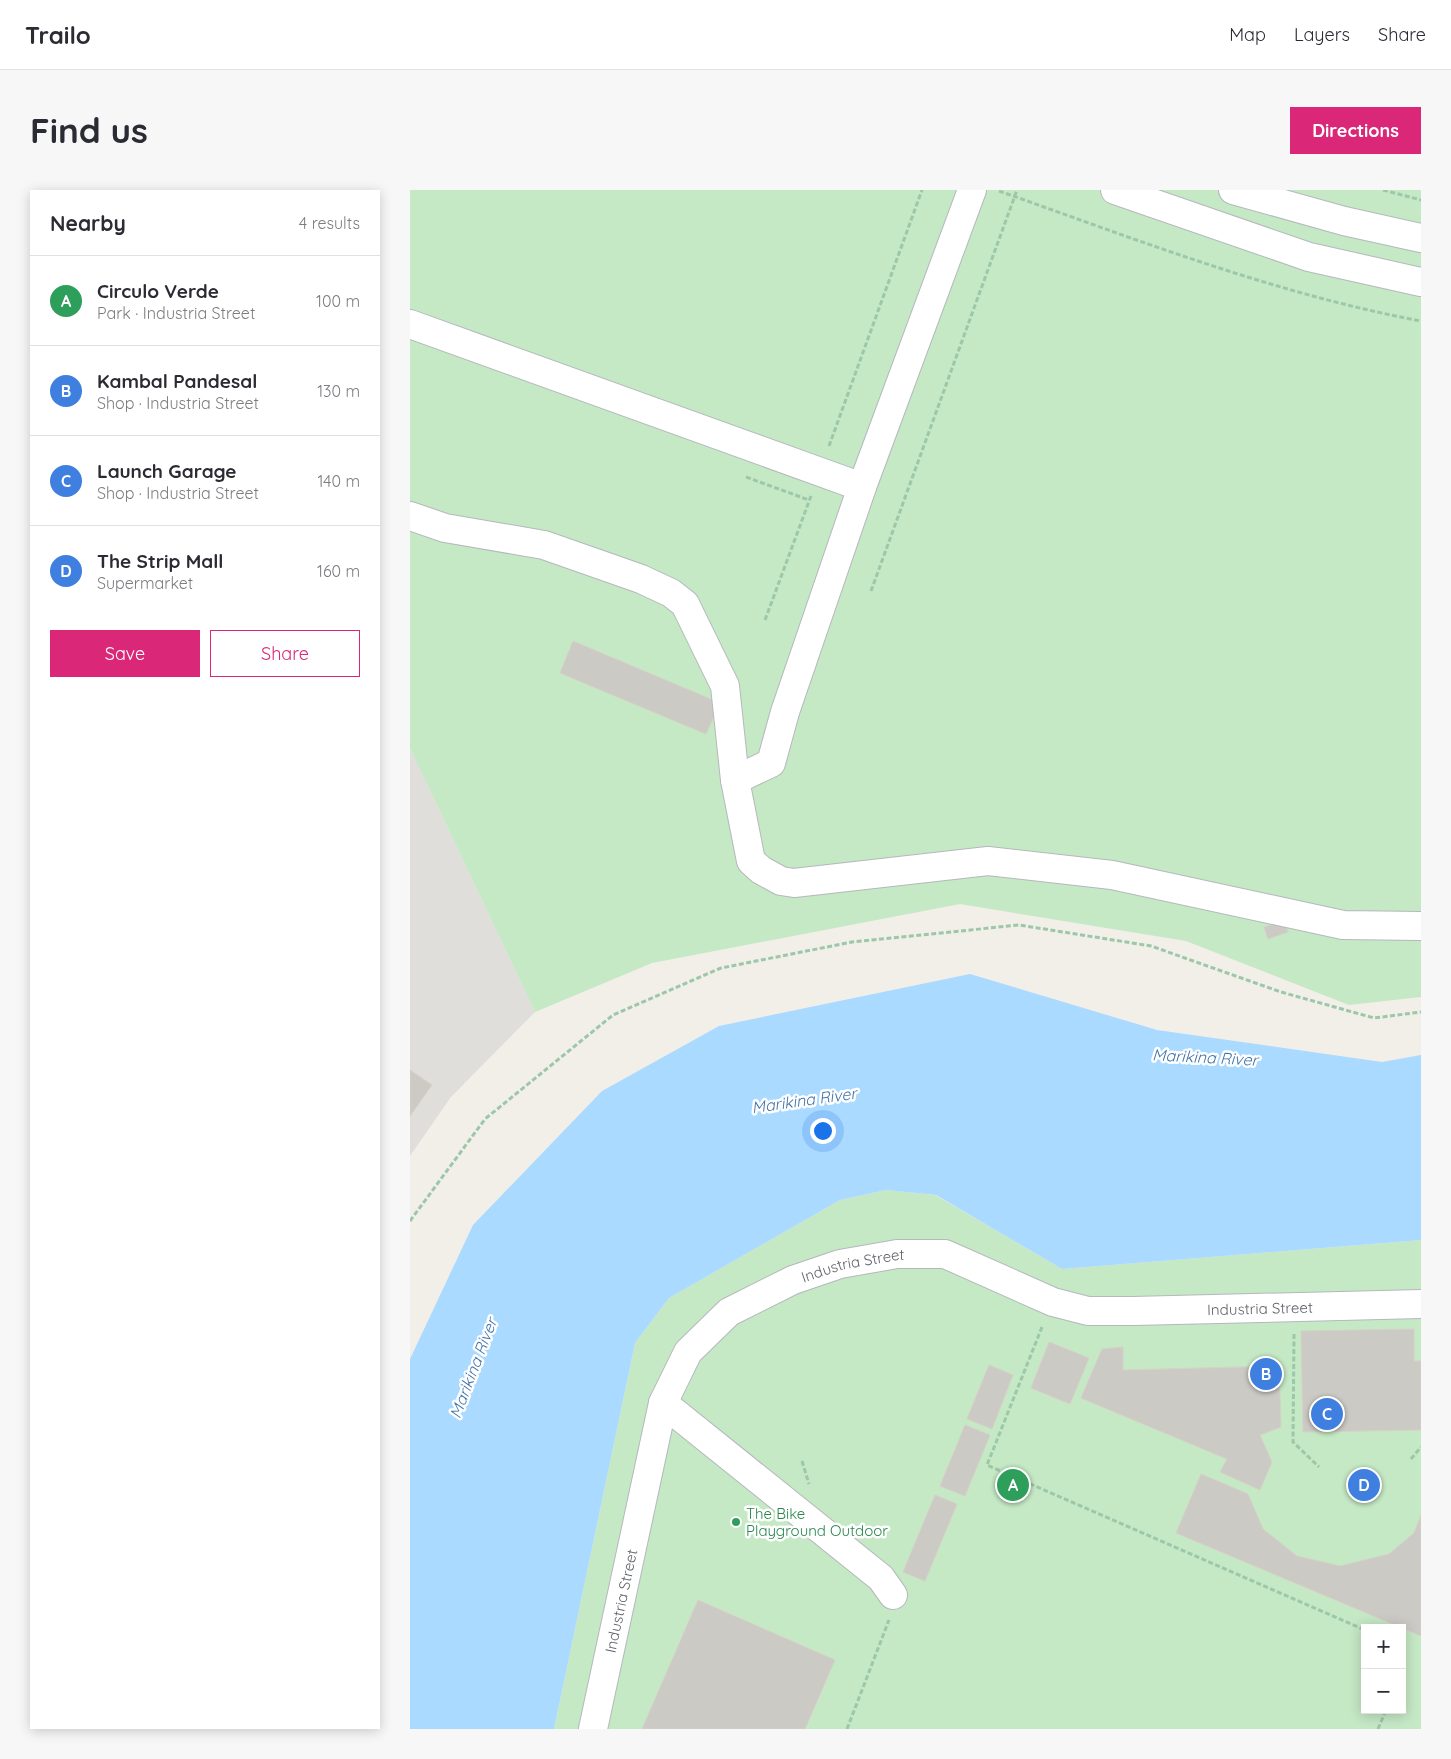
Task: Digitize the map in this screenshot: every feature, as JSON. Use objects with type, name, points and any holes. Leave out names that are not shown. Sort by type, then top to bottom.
[{"type":"street","points":[[735,780],[771,762],[785,712],[862,487],[972,190]]},
{"type":"street","points":[[1115,190],[1309,258],[1421,282]]},
{"type":"street","points":[[1233,190],[1344,221],[1421,238]]},
{"type":"street","points":[[410,324],[862,487]]},
{"type":"street","points":[[410,516],[445,528],[544,545],[642,579],[671,593],[685,604],[725,686],[735,780],[750,861],[761,870],[781,881],[794,882],[988,861],[1112,875],[1343,925],[1421,926]]},
{"type":"street","name":"Industria Street","points":[[593,1729],[663,1403],[688,1352],[729,1312],[793,1280],[840,1264],[897,1254],[945,1254],[1052,1302],[1088,1311],[1421,1304]]},
{"type":"street","points":[[663,1403],[881,1578],[893,1595]]},
{"type":"path","points":[[765,620],[922,190]]},
{"type":"path","points":[[996,190],[1175,254],[1256,280],[1369,310],[1421,321]]},
{"type":"path","points":[[871,592],[1017,190]]},
{"type":"path","points":[[1383,190],[1421,200]]},
{"type":"path","points":[[410,1221],[485,1118],[492,1112],[612,1015],[720,968],[852,942],[1020,924],[1151,946],[1281,992],[1374,1018],[1421,1012]]},
{"type":"path","points":[[1052,1302],[987,1465],[1361,1628]]},
{"type":"path","points":[[1294,1307],[1293,1442],[1319,1466]]},
{"type":"path","points":[[1412,1459],[1421,1447]]},
{"type":"path","points":[[847,1729],[893,1608],[893,1595]]},
{"type":"path","points":[[1378,1729],[1384,1714]]},
{"type":"shaded area","points":[[410,748],[535,1012],[451,1097],[410,1156]]},
{"type":"green space","points":[[410,190],[1421,190],[1421,997],[1349,1005],[1186,941],[960,904],[652,963],[535,1012],[410,748]]},
{"type":"green space","points":[[886,1190],[935,1195],[1062,1269],[1421,1240],[1421,1729],[554,1729],[635,1343],[669,1298],[840,1200]]},
{"type":"water","name":"Marikina River","points":[[970,974],[1157,1030],[1382,1062],[1421,1055],[1421,1240],[1062,1269],[936,1195],[886,1190],[840,1200],[669,1298],[635,1343],[554,1729],[410,1729],[410,1359],[473,1225],[602,1091],[719,1026]]},
{"type":"building","points":[[573,641],[720,703],[706,734],[560,673]]},
{"type":"building","points":[[1284,921],[1288,932],[1268,939],[1264,927]]},
{"type":"building","points":[[410,1070],[432,1085],[410,1116]]},
{"type":"building","points":[[1414,1329],[1414,1361],[1421,1361],[1421,1430],[1303,1432],[1301,1331]]},
{"type":"building","points":[[1049,1342],[1089,1358],[1070,1404],[1031,1388]]},
{"type":"building","points":[[1123,1347],[1123,1370],[1279,1366],[1281,1427],[1260,1435],[1272,1462],[1260,1490],[1220,1472],[1227,1459],[1081,1398],[1102,1349]]},
{"type":"building","points":[[989,1365],[1013,1375],[992,1429],[967,1419]]},
{"type":"building","points":[[965,1425],[990,1435],[965,1496],[940,1486]]},
{"type":"building","points":[[1201,1474],[1248,1494],[1263,1529],[1297,1556],[1340,1566],[1389,1554],[1414,1533],[1421,1515],[1421,1636],[1406,1630],[1406,1624],[1392,1624],[1176,1533]]},
{"type":"building","points":[[935,1495],[957,1504],[925,1581],[903,1572]]},
{"type":"building","points":[[698,1600],[835,1660],[805,1729],[642,1729]]},
{"type":"place","name":"Kambal Pandesal","points":[[1266,1374]]},
{"type":"place","name":"Launch Garage","points":[[1327,1414]]},
{"type":"place","name":"Circulo Verde","points":[[1013,1485]]},
{"type":"place","name":"The Strip Mall","points":[[1364,1485]]},
{"type":"place","name":"The Bike Playground Outdoor","points":[[736,1522]]}]
